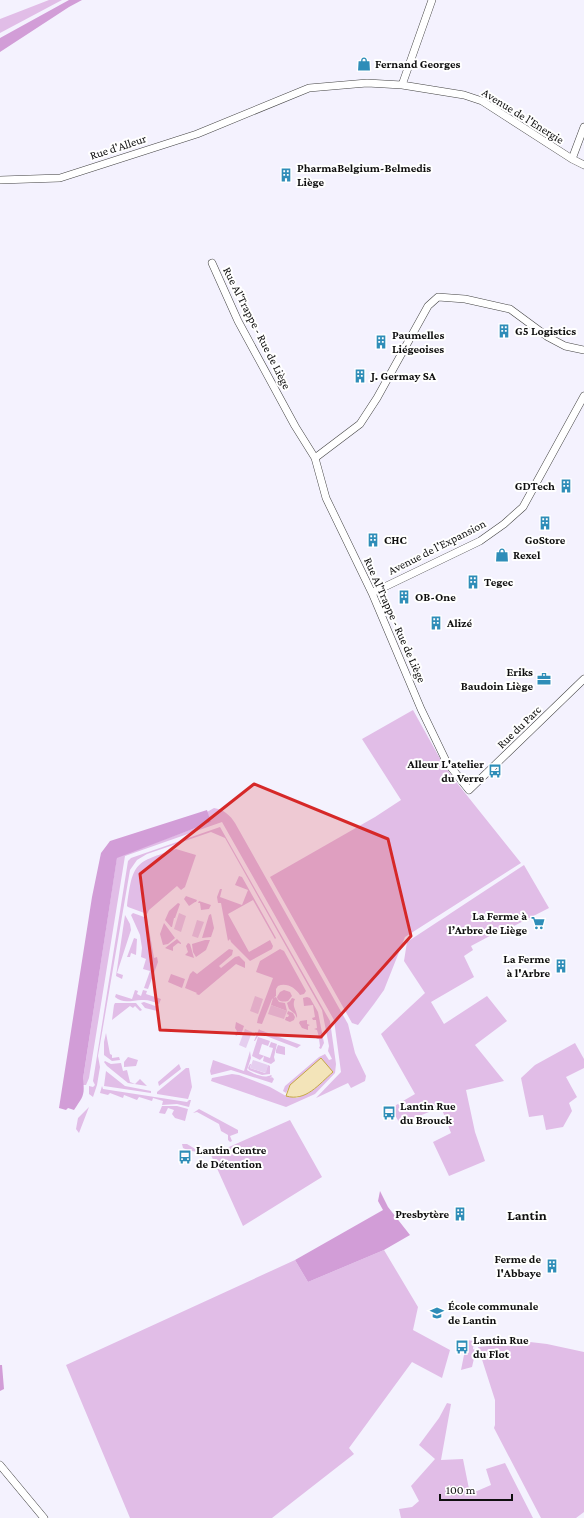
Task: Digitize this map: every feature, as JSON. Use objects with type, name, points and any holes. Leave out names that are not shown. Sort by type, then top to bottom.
[{"type":"street","points":[[402,85],[432,0]]},
{"type":"street","name":"Avenue de l'Energie","points":[[238,118],[309,88],[367,83],[402,85],[464,95],[482,101],[572,159],[584,165]]},
{"type":"street","name":"Rue d'Alleur","points":[[0,180],[60,178],[197,134],[238,118]]},
{"type":"street","points":[[572,159],[584,127]]},
{"type":"street","name":"Rue Al'Trappe - Rue de Liège","points":[[212,263],[238,321],[295,426],[315,458],[326,498],[372,593],[421,709],[446,761],[469,790]]},
{"type":"street","points":[[315,458],[360,424],[378,398],[428,306],[438,297],[465,299],[510,309],[548,337],[565,346],[584,350]]},
{"type":"street","name":"Avenue de l'Expansion","points":[[372,593],[480,541],[504,524],[523,507],[584,396]]},
{"type":"street","name":"Rue du Parc","points":[[469,790],[584,679]]},
{"type":"street","points":[[0,1466],[44,1518]]},
{"type":"highlighted area","points":[[254,784],[388,839],[411,936],[321,1037],[160,1030],[140,874]]},
{"type":"shaded area","points":[[49,0],[62,0],[0,33],[0,19]]},
{"type":"shaded area","points":[[69,0],[82,0],[0,52],[0,38]]},
{"type":"shaded area","points":[[413,710],[438,755],[453,778],[521,863],[405,937],[384,990],[358,1025],[352,1023],[270,877],[375,817],[401,800],[362,739]]},
{"type":"shaded area","points":[[214,808],[226,813],[235,823],[348,1024],[355,1053],[366,1076],[365,1081],[351,1088],[348,1083],[316,1098],[341,1072],[334,1020],[222,822],[125,856],[89,1078],[86,1085],[83,1085],[117,857],[211,822],[207,812]]},
{"type":"shaded area","points":[[207,810],[211,822],[117,858],[83,1079],[84,1089],[81,1099],[74,1110],[59,1108],[92,897],[101,853],[110,841]]},
{"type":"shaded area","points":[[220,827],[330,1021],[336,1064],[335,1073],[315,1094],[286,1107],[211,1081],[212,1078],[232,1074],[239,1075],[270,1087],[286,1096],[297,1098],[309,1093],[333,1072],[290,1085],[286,1093],[283,1091],[285,1086],[319,1057],[325,1054],[329,1060],[332,1059],[328,1051],[329,1046],[322,1010],[225,838],[211,832],[147,854],[137,860],[130,870],[98,1056],[100,1067],[93,1097],[89,1094],[89,1086],[93,1087],[95,1085],[93,1081],[128,861],[131,858]]},
{"type":"shaded area","points":[[176,849],[196,855],[185,887],[181,890],[177,886],[149,910],[147,914],[128,907],[131,880],[138,866],[152,857]]},
{"type":"shaded area","points":[[524,865],[549,908],[502,932],[501,930],[471,946],[473,950],[464,956],[474,977],[431,1002],[444,1024],[487,996],[507,1021],[475,1045],[504,1081],[466,1090],[475,1132],[485,1161],[449,1176],[433,1142],[451,1133],[441,1107],[400,1124],[391,1108],[415,1094],[381,1034],[425,993],[404,961],[407,942]]},
{"type":"shaded area","points":[[239,876],[242,877],[276,938],[275,939],[253,900],[228,914],[249,952],[270,940],[273,946],[272,949],[250,961],[231,942],[230,939],[228,941],[221,903],[218,903],[217,897],[220,889],[222,889],[220,897],[242,905],[248,890],[235,885]]},
{"type":"shaded area","points":[[186,896],[197,900],[189,906],[184,899]]},
{"type":"shaded area","points":[[199,901],[211,905],[209,909],[201,910],[200,903],[198,903]]},
{"type":"shaded area","points":[[178,903],[180,904],[171,927],[165,920],[169,911]]},
{"type":"shaded area","points":[[133,913],[147,918],[154,958],[157,957],[158,962],[148,989],[144,988],[150,971],[143,969],[146,959],[141,957],[142,948],[140,935],[131,915]]},
{"type":"shaded area","points":[[179,913],[186,916],[181,932],[174,929]]},
{"type":"shaded area","points":[[211,914],[214,928],[211,937],[202,938],[209,915]]},
{"type":"shaded area","points":[[125,915],[130,924],[131,930],[117,973],[123,975],[122,979],[116,976]]},
{"type":"shaded area","points":[[197,920],[204,922],[198,938],[192,936]]},
{"type":"shaded area","points":[[164,923],[175,938],[168,944],[163,945],[160,934]]},
{"type":"shaded area","points":[[134,938],[137,939],[136,955],[131,953],[130,957],[127,957]]},
{"type":"shaded area","points":[[177,939],[181,944],[178,943],[173,947],[173,951],[165,948]]},
{"type":"shaded area","points":[[210,940],[206,950],[196,957],[193,952],[192,944]]},
{"type":"shaded area","points":[[188,943],[190,944],[194,958],[185,955],[188,952],[186,946]]},
{"type":"shaded area","points":[[229,949],[233,950],[232,955],[219,966],[221,968],[235,957],[239,956],[245,962],[245,968],[236,964],[199,995],[185,988],[190,974],[193,971],[197,974]]},
{"type":"shaded area","points":[[280,949],[284,951],[306,991],[304,994],[300,995],[290,986],[278,986],[276,989],[276,996],[272,999],[262,1024],[257,1023],[273,978],[256,972],[260,961]]},
{"type":"shaded area","points":[[171,974],[185,979],[182,988],[168,982]]},
{"type":"shaded area","points":[[135,990],[138,991],[137,994],[141,996],[143,990],[147,991],[146,994],[161,999],[159,1004],[146,1000],[122,1001],[115,997],[116,994],[132,999]]},
{"type":"shaded area","points":[[284,990],[290,992],[292,996],[288,1001],[284,1002],[278,1000],[277,997],[280,992]]},
{"type":"shaded area","points":[[255,996],[263,999],[258,1014],[250,1011]]},
{"type":"shaded area","points":[[276,997],[279,1002],[285,1003],[287,1011],[271,1005],[273,998]]},
{"type":"shaded area","points":[[292,998],[295,999],[294,1007],[297,1013],[297,1018],[289,1009],[287,1003]]},
{"type":"shaded area","points":[[303,998],[310,998],[318,1012],[324,1043],[321,1049],[319,1048],[319,1039],[316,1039],[319,1037],[317,1030],[314,1029],[317,1028],[316,1020],[313,1020],[312,1018],[315,1017],[313,1005],[304,1006]]},
{"type":"shaded area","points":[[144,1002],[158,1007],[157,1011],[145,1008],[141,1003]]},
{"type":"shaded area","points":[[115,1003],[136,1003],[142,1010],[140,1011],[135,1006],[133,1008],[130,1006],[112,1020]]},
{"type":"shaded area","points":[[271,1005],[287,1011],[284,1019],[268,1014]]},
{"type":"shaded area","points":[[288,1011],[293,1013],[295,1017],[294,1020],[290,1022],[285,1020],[289,1015],[287,1014]]},
{"type":"shaded area","points":[[307,1020],[307,1024],[310,1025],[308,1026],[308,1030],[302,1028],[299,1023],[300,1021]]},
{"type":"shaded area","points":[[236,1022],[244,1026],[242,1032],[236,1036],[235,1034],[237,1031],[235,1028]]},
{"type":"shaded area","points":[[245,1029],[252,1032],[246,1048],[239,1045]]},
{"type":"shaded area","points":[[259,1029],[301,1045],[297,1048],[261,1034],[254,1041]]},
{"type":"shaded area","points":[[106,1033],[112,1058],[119,1057],[120,1060],[112,1061],[104,1055]]},
{"type":"shaded area","points":[[258,1037],[270,1041],[268,1046],[262,1044],[259,1054],[270,1058],[273,1048],[269,1047],[271,1042],[277,1044],[274,1057],[275,1061],[271,1064],[263,1061],[264,1056],[260,1060],[252,1056]]},
{"type":"shaded area","points":[[575,1043],[584,1059],[584,1068],[566,1077],[577,1097],[569,1103],[572,1111],[563,1127],[546,1130],[543,1115],[529,1117],[521,1078],[535,1065]]},
{"type":"shaded area","points":[[278,1045],[285,1047],[285,1055],[276,1053]]},
{"type":"shaded area","points":[[250,1051],[251,1058],[247,1070],[262,1076],[271,1075],[272,1076],[270,1078],[272,1077],[274,1079],[272,1083],[231,1070],[211,1075],[210,1071],[213,1060],[244,1071]]},
{"type":"shaded area","points":[[128,1057],[138,1060],[136,1066],[124,1067],[124,1062]]},
{"type":"shaded area","points":[[321,1058],[333,1072],[312,1091],[300,1096],[286,1096],[290,1085]]},
{"type":"shaded area","points":[[253,1060],[268,1065],[266,1073],[250,1068]]},
{"type":"shaded area","points":[[105,1061],[111,1064],[121,1063],[123,1071],[127,1070],[130,1082],[135,1084],[140,1079],[147,1086],[128,1083],[107,1066],[104,1062]]},
{"type":"shaded area","points":[[179,1064],[181,1069],[159,1086],[158,1082]]},
{"type":"shaded area","points":[[250,1064],[250,1068],[265,1073],[268,1065],[270,1066],[270,1074],[262,1075],[249,1070],[248,1068]]},
{"type":"shaded area","points":[[186,1068],[189,1068],[192,1087],[188,1099],[157,1094],[157,1092]]},
{"type":"shaded area","points":[[106,1071],[125,1086],[151,1091],[151,1093],[104,1086]]},
{"type":"shaded area","points":[[102,1086],[103,1089],[187,1102],[191,1100],[189,1107],[177,1104],[162,1105],[163,1101],[153,1098],[152,1101],[139,1097],[137,1100],[124,1095],[123,1098],[110,1093],[108,1095],[100,1093]]},
{"type":"shaded area","points":[[162,1106],[177,1106],[188,1109],[185,1121],[175,1118],[172,1114],[174,1110],[168,1108],[165,1114],[159,1113]]},
{"type":"shaded area","points":[[89,1107],[79,1133],[76,1129],[78,1118]]},
{"type":"shaded area","points":[[199,1109],[238,1130],[238,1133],[230,1136],[232,1141],[230,1142],[228,1140],[228,1135],[221,1131],[219,1124],[197,1112],[193,1113]]},
{"type":"shaded area","points":[[290,1120],[322,1177],[243,1226],[211,1155]]},
{"type":"shaded area","points":[[182,1144],[187,1144],[197,1150],[212,1149],[201,1151],[186,1150],[183,1148]]},
{"type":"shaded area","points":[[380,1191],[388,1207],[410,1235],[384,1250],[308,1282],[295,1260],[383,1210],[378,1201]]},
{"type":"shaded area","points":[[384,1250],[418,1307],[413,1330],[450,1350],[442,1378],[412,1362],[349,1448],[354,1454],[272,1518],[130,1518],[66,1365],[295,1260],[308,1282]]},
{"type":"shaded area","points":[[467,1340],[474,1341],[473,1349],[476,1350],[472,1367],[461,1370]]},
{"type":"shaded area","points":[[530,1342],[584,1352],[584,1512],[576,1518],[541,1518],[494,1428],[495,1400],[478,1347]]},
{"type":"shaded area","points":[[0,1365],[2,1365],[4,1389],[0,1391]]},
{"type":"shaded area","points":[[447,1403],[451,1404],[441,1460],[463,1459],[470,1494],[491,1485],[486,1469],[505,1463],[533,1518],[401,1518],[399,1509],[412,1507],[419,1501],[411,1486],[435,1459],[419,1445],[439,1418]]},
{"type":"place","name":"Fernand Georges","points":[[364,64]]},
{"type":"place","name":"PharmaBelgium-Belmedis Liège","points":[[286,175]]},
{"type":"place","name":"G5 Logistics","points":[[504,331]]},
{"type":"place","name":"Paumelles Liégeoises","points":[[381,342]]},
{"type":"place","name":"J. Germay SA","points":[[360,376]]},
{"type":"place","name":"GDTech","points":[[566,486]]},
{"type":"place","name":"GoStore","points":[[545,523]]},
{"type":"place","name":"CHC","points":[[373,540]]},
{"type":"place","name":"Rexel","points":[[502,555]]},
{"type":"place","name":"Tegec","points":[[473,582]]},
{"type":"place","name":"OB-One","points":[[404,597]]},
{"type":"place","name":"Alizé","points":[[436,623]]},
{"type":"place","name":"Eriks Baudoin Liège","points":[[544,679]]},
{"type":"place","name":"Alleur L'atelier du Verre","points":[[495,771]]},
{"type":"place","name":"La Ferme à l’Arbre de Liège","points":[[538,923]]},
{"type":"place","name":"La Ferme à l'Arbre","points":[[561,966]]},
{"type":"place","name":"Lantin Rue du Brouck","points":[[389,1113]]},
{"type":"place","name":"Lantin Centre de Détention","points":[[185,1157]]},
{"type":"place","name":"Presbytère","points":[[460,1214]]},
{"type":"place","name":"Ferme de l'Abbaye","points":[[552,1266]]},
{"type":"place","name":"École communale de Lantin","points":[[437,1313]]},
{"type":"place","name":"Lantin Rue du Flot","points":[[462,1347]]},
{"type":"district","name":"Lantin","points":[[527,1215]]}]
